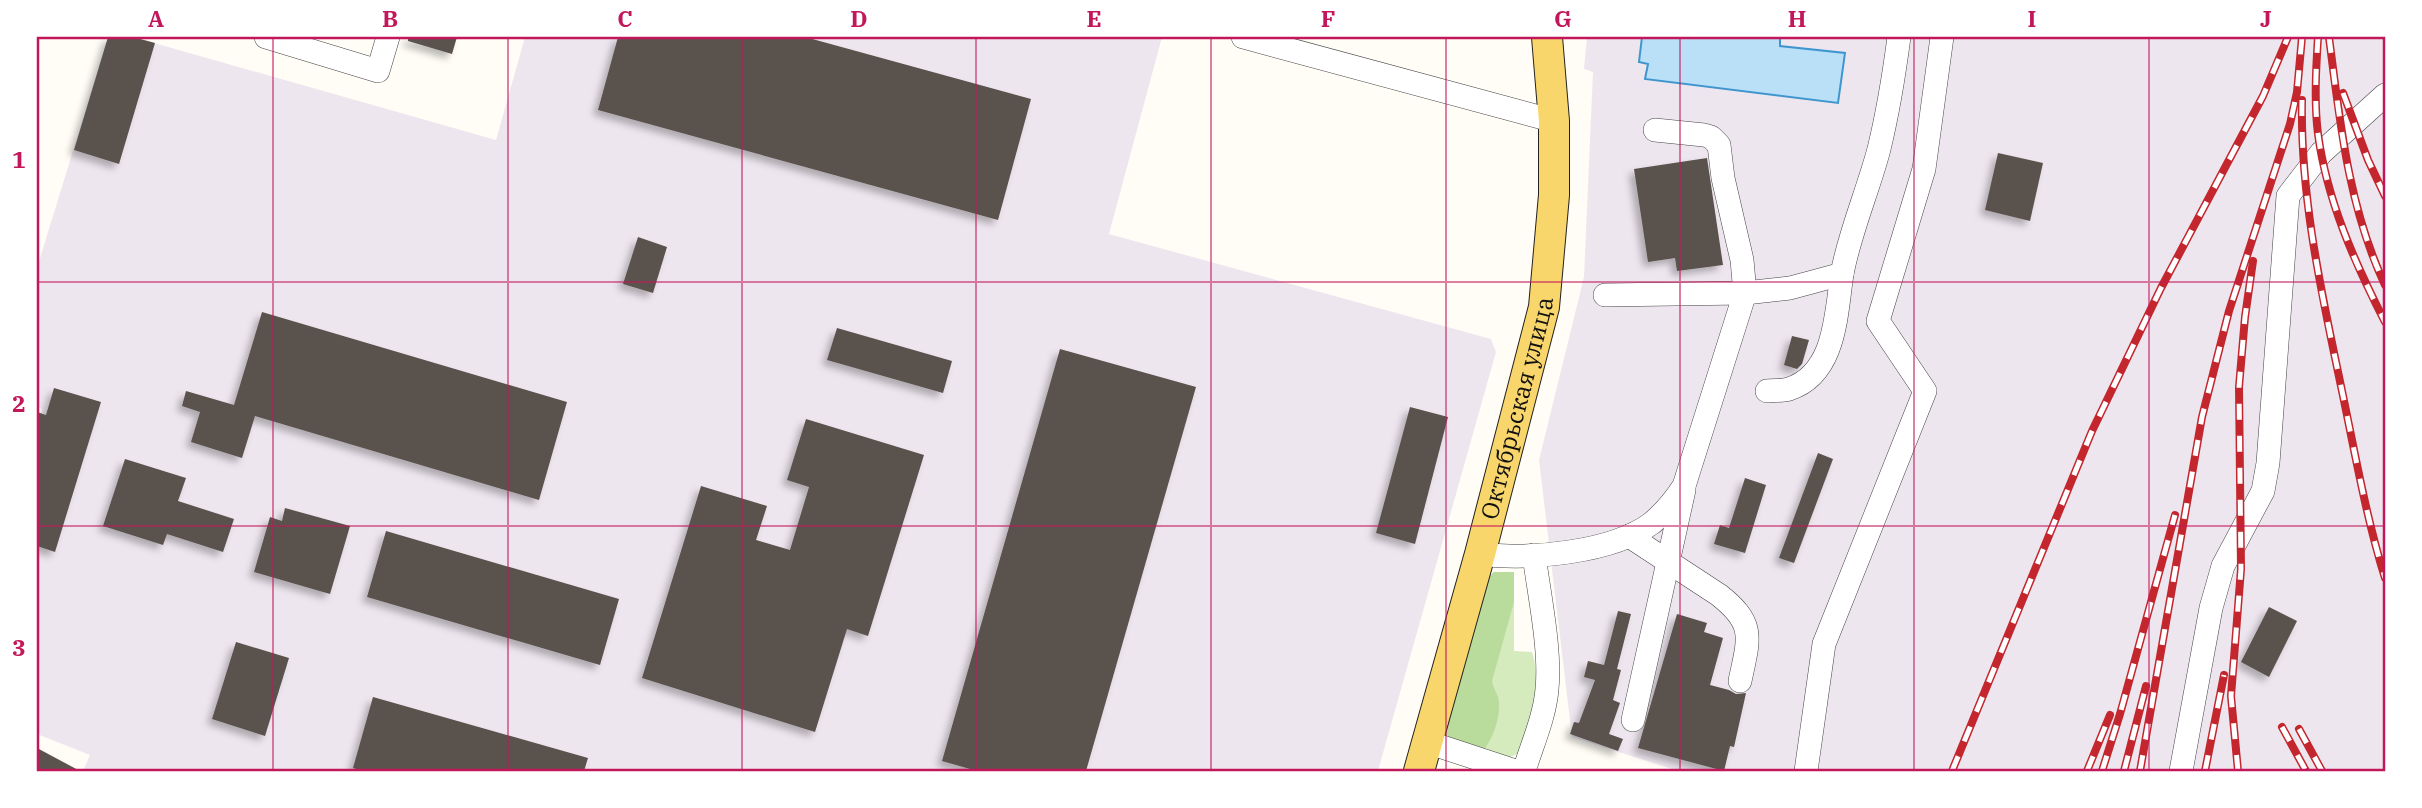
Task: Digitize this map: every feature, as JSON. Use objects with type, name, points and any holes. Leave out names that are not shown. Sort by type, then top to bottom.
[{"type":"main road","name":"Октябрьская улица","points":[[1419,771],[1480,554],[1544,307],[1552,236],[1554,121],[1547,37]]},
{"type":"street","points":[[266,37],[378,71],[388,37]]},
{"type":"street","points":[[1243,37],[1554,121]]},
{"type":"street","points":[[1767,391],[1788,389],[1803,383],[1821,362],[1832,335],[1848,241],[1879,150],[1893,86],[1899,37]]},
{"type":"street","points":[[1807,771],[1824,643],[1925,391],[1878,321],[1924,169],[1942,37]]},
{"type":"street","points":[[2181,771],[2211,608],[2218,584],[2231,548],[2263,491],[2268,463],[2288,196],[2321,153],[2382,104]]},
{"type":"street","points":[[1633,720],[1685,486],[1745,293],[1742,260],[1724,185],[1719,145],[1712,137],[1704,135],[1655,130]]},
{"type":"street","points":[[1605,295],[1745,293],[1790,288],[1842,274]]},
{"type":"street","points":[[1480,554],[1503,557],[1534,555],[1602,545],[1629,536],[1652,522],[1685,486]]},
{"type":"street","points":[[1629,536],[1719,595],[1744,620],[1747,637],[1740,681]]},
{"type":"street","points":[[1524,771],[1546,702],[1548,687],[1534,555]]},
{"type":"street","points":[[1427,742],[1515,771]]},
{"type":"shaded area","points":[[108,37],[133,37],[496,140],[525,37],[1162,37],[1109,234],[1491,339],[1496,352],[1378,771],[83,771],[90,755],[37,734],[37,426],[42,409],[37,407],[37,268]]},
{"type":"shaded area","points":[[1587,37],[2385,37],[2385,771],[1678,771],[1572,737],[1539,460],[1584,277],[1593,72],[1584,69]]},
{"type":"green space","points":[[1494,572],[1514,572],[1514,651],[1532,652],[1536,678],[1534,704],[1519,753],[1506,759],[1497,758],[1445,727],[1490,575]]},
{"type":"green space","points":[[1494,572],[1514,572],[1514,602],[1492,681],[1499,700],[1497,723],[1489,743],[1481,753],[1447,740],[1444,734],[1487,580]]},
{"type":"water","points":[[1642,37],[1780,37],[1780,46],[1845,53],[1838,103],[1645,79],[1648,64],[1639,62]]},
{"type":"building","points":[[108,37],[133,37],[155,43],[119,164],[74,150]]},
{"type":"building","points":[[408,37],[457,37],[452,54],[408,41]]},
{"type":"building","points":[[618,37],[805,37],[1031,99],[998,220],[598,110]]},
{"type":"building","points":[[1998,153],[2043,163],[2030,221],[1985,210]]},
{"type":"building","points":[[1707,158],[1723,265],[1677,271],[1675,258],[1648,262],[1634,169]]},
{"type":"building","points":[[638,237],[667,247],[653,293],[623,284]]},
{"type":"building","points":[[262,312],[567,402],[539,500],[255,416],[242,458],[191,442],[200,412],[182,406],[186,391],[234,405]]},
{"type":"building","points":[[837,328],[952,361],[943,393],[827,360]]},
{"type":"building","points":[[1792,336],[1809,340],[1802,364],[1797,369],[1784,365]]},
{"type":"building","points":[[1060,349],[1196,387],[1086,771],[977,771],[942,761]]},
{"type":"building","points":[[54,388],[101,402],[55,552],[37,546],[37,412],[46,415]]},
{"type":"building","points":[[1410,407],[1448,417],[1415,544],[1376,533]]},
{"type":"building","points":[[806,419],[924,455],[868,636],[847,629],[815,732],[642,678],[701,486],[767,506],[756,540],[790,550],[809,487],[787,480]]},
{"type":"building","points":[[1818,453],[1833,459],[1794,563],[1779,558]]},
{"type":"building","points":[[125,459],[186,478],[178,501],[234,519],[223,552],[167,534],[163,545],[103,526]]},
{"type":"building","points":[[1745,478],[1766,485],[1745,553],[1714,544],[1720,525],[1729,528]]},
{"type":"building","points":[[285,508],[350,526],[330,594],[254,572],[270,517],[282,521]]},
{"type":"building","points":[[386,531],[619,599],[600,665],[367,597]]},
{"type":"building","points":[[2269,607],[2297,621],[2269,677],[2241,662]]},
{"type":"building","points":[[1618,611],[1631,614],[1617,669],[1621,670],[1613,700],[1620,703],[1609,734],[1623,739],[1618,751],[1570,734],[1574,722],[1579,723],[1595,680],[1584,677],[1588,661],[1604,665]]},
{"type":"building","points":[[1677,614],[1707,623],[1704,632],[1723,638],[1710,685],[1736,694],[1746,693],[1734,747],[1730,746],[1724,771],[1638,748]]},
{"type":"building","points":[[236,642],[289,658],[265,736],[212,719]]},
{"type":"building","points":[[373,697],[588,758],[584,771],[363,771],[353,768]]},
{"type":"building","points":[[37,748],[80,771],[37,771]]},
{"type":"railway","points":[[1952,771],[2092,431],[2161,288],[2263,96],[2288,37]]},
{"type":"railway","points":[[2140,771],[2202,417],[2229,311],[2290,124],[2297,92],[2302,37]]},
{"type":"railway","points":[[2318,37],[2316,110],[2322,159],[2344,231],[2385,322]]},
{"type":"railway","points":[[2329,37],[2347,163],[2362,225],[2385,285]]},
{"type":"railway","points":[[2343,93],[2368,160],[2385,196]]},
{"type":"railway","points":[[2302,100],[2305,173],[2320,283],[2361,485],[2385,578]]},
{"type":"railway","points":[[2238,771],[2231,696],[2241,569],[2239,387],[2253,261]]},
{"type":"railway","points":[[2102,771],[2175,515]]},
{"type":"railway","points":[[2205,771],[2224,675]]},
{"type":"railway","points":[[2124,771],[2146,686]]},
{"type":"railway","points":[[2087,771],[2110,715]]},
{"type":"railway","points":[[2282,727],[2306,771]]},
{"type":"railway","points":[[2299,729],[2322,771]]}]
